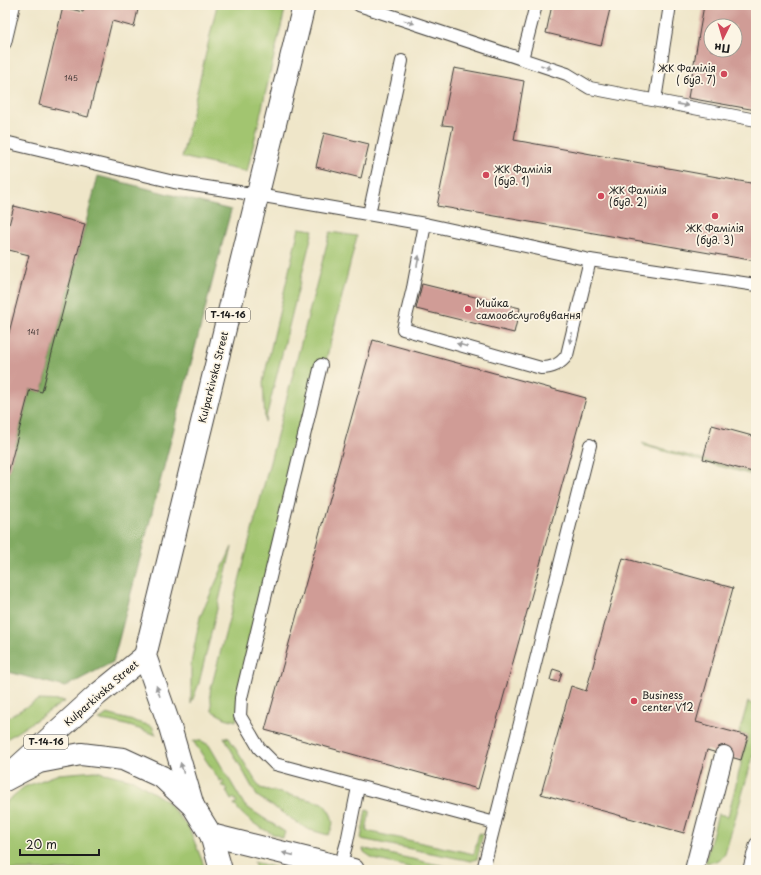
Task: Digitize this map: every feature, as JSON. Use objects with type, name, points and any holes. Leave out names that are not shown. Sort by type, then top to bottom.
[{"type":"main road","name":"Kulparkivska Street","points":[[193,806],[170,727],[145,656],[304,5]]},
{"type":"main road","name":"Kulparkivska Street","points":[[5,779],[97,695],[145,656]]},
{"type":"main road","points":[[5,779],[39,762],[81,754],[123,759],[162,777],[193,806],[211,835],[221,870]]},
{"type":"main road","points":[[211,835],[347,868]]},
{"type":"street","points":[[694,870],[724,755]]},
{"type":"lane","points":[[5,43],[14,5]]},
{"type":"lane","points":[[359,5],[567,74],[590,88],[756,120]]},
{"type":"lane","points":[[522,59],[536,5]]},
{"type":"lane","points":[[655,100],[670,5]]},
{"type":"lane","points":[[369,214],[402,61]]},
{"type":"lane","points":[[5,142],[174,182],[425,224],[590,260],[756,285]]},
{"type":"lane","points":[[425,224],[413,288],[403,328],[541,368],[556,366],[562,362],[567,355],[590,260]]},
{"type":"lane","points":[[321,365],[241,698],[240,716],[259,748],[275,764],[495,823]]},
{"type":"lane","points":[[483,870],[590,445]]},
{"type":"lane","points":[[347,868],[347,842],[358,787]]},
{"type":"lane","points":[[749,870],[756,844]]},
{"type":"green space","points":[[217,5],[286,5],[247,172],[182,157]]},
{"type":"green space","points":[[98,176],[231,210],[113,662],[65,687],[5,671],[5,477],[7,477],[30,389],[42,392]]},
{"type":"green space","points":[[299,228],[313,230],[265,422],[263,382]]},
{"type":"green space","points":[[330,232],[357,236],[236,721],[225,718],[212,711],[210,692]]},
{"type":"green space","points":[[642,443],[756,474],[756,476],[645,446]]},
{"type":"green space","points":[[232,547],[199,683],[191,704],[191,664],[200,617]]},
{"type":"green space","points":[[38,700],[65,701],[5,740],[5,719]]},
{"type":"green space","points":[[748,702],[756,708],[756,746],[725,854],[716,861],[705,862],[718,814],[728,816],[748,736],[739,733]]},
{"type":"green space","points":[[107,714],[152,726],[156,735],[114,722],[99,720]]},
{"type":"green space","points":[[224,737],[229,738],[260,788],[323,803],[329,811],[333,822],[328,835],[307,829],[257,796]]},
{"type":"green space","points":[[193,741],[201,741],[209,745],[245,806],[285,832],[283,838],[256,825],[244,816],[234,804],[237,802],[234,798],[231,800],[226,791],[228,790],[225,786],[223,787],[221,785],[224,783],[222,780],[220,781]]},
{"type":"green space","points":[[96,771],[133,780],[165,800],[189,828],[203,863],[204,870],[5,870],[5,803],[24,787],[59,774]]},
{"type":"green space","points":[[366,810],[370,811],[366,831],[474,854],[479,833],[483,834],[477,859],[471,861],[361,839]]},
{"type":"green space","points":[[363,849],[463,870],[420,870],[374,859],[364,852]]},
{"type":"green space","points":[[254,862],[287,870],[256,870]]},
{"type":"building","points":[[85,5],[139,5],[134,27],[112,21],[88,117],[39,105],[63,7],[83,12]]},
{"type":"building","points":[[552,5],[611,5],[601,46],[546,33]]},
{"type":"building","name":"ЖК Фамілія ( буд. 7)","points":[[704,5],[756,5],[756,110],[688,98]]},
{"type":"building","points":[[454,68],[524,81],[514,140],[756,184],[756,261],[437,206],[453,126],[442,125]]},
{"type":"building","points":[[324,133],[369,144],[361,178],[316,167]]},
{"type":"building","points":[[14,206],[85,224],[42,392],[30,389],[7,477],[5,477],[5,348],[29,255],[5,249],[5,240]]},
{"type":"building","name":"Мийка самообслуговування","points":[[422,284],[520,308],[514,333],[416,309]]},
{"type":"building","points":[[373,340],[586,398],[478,789],[265,730]]},
{"type":"building","points":[[712,425],[756,437],[756,473],[703,459]]},
{"type":"building","name":"Business center V12","points":[[623,558],[733,588],[696,722],[748,736],[741,760],[707,750],[684,833],[541,794],[571,686],[586,691]]},
{"type":"building","points":[[553,669],[562,672],[559,682],[550,680]]},
{"type":"place","name":"ЖК Фамілія ( буд. 7)","points":[[724,74]]},
{"type":"place","name":"ЖК Фамілія (буд. 1)","points":[[486,175]]},
{"type":"place","name":"ЖК Фамілія (буд. 2)","points":[[601,196]]},
{"type":"place","name":"ЖК Фамілія (буд. 3)","points":[[715,216]]},
{"type":"place","name":"Мийка самообслуговування","points":[[468,309]]},
{"type":"place","name":"Business center V12","points":[[634,701]]}]
